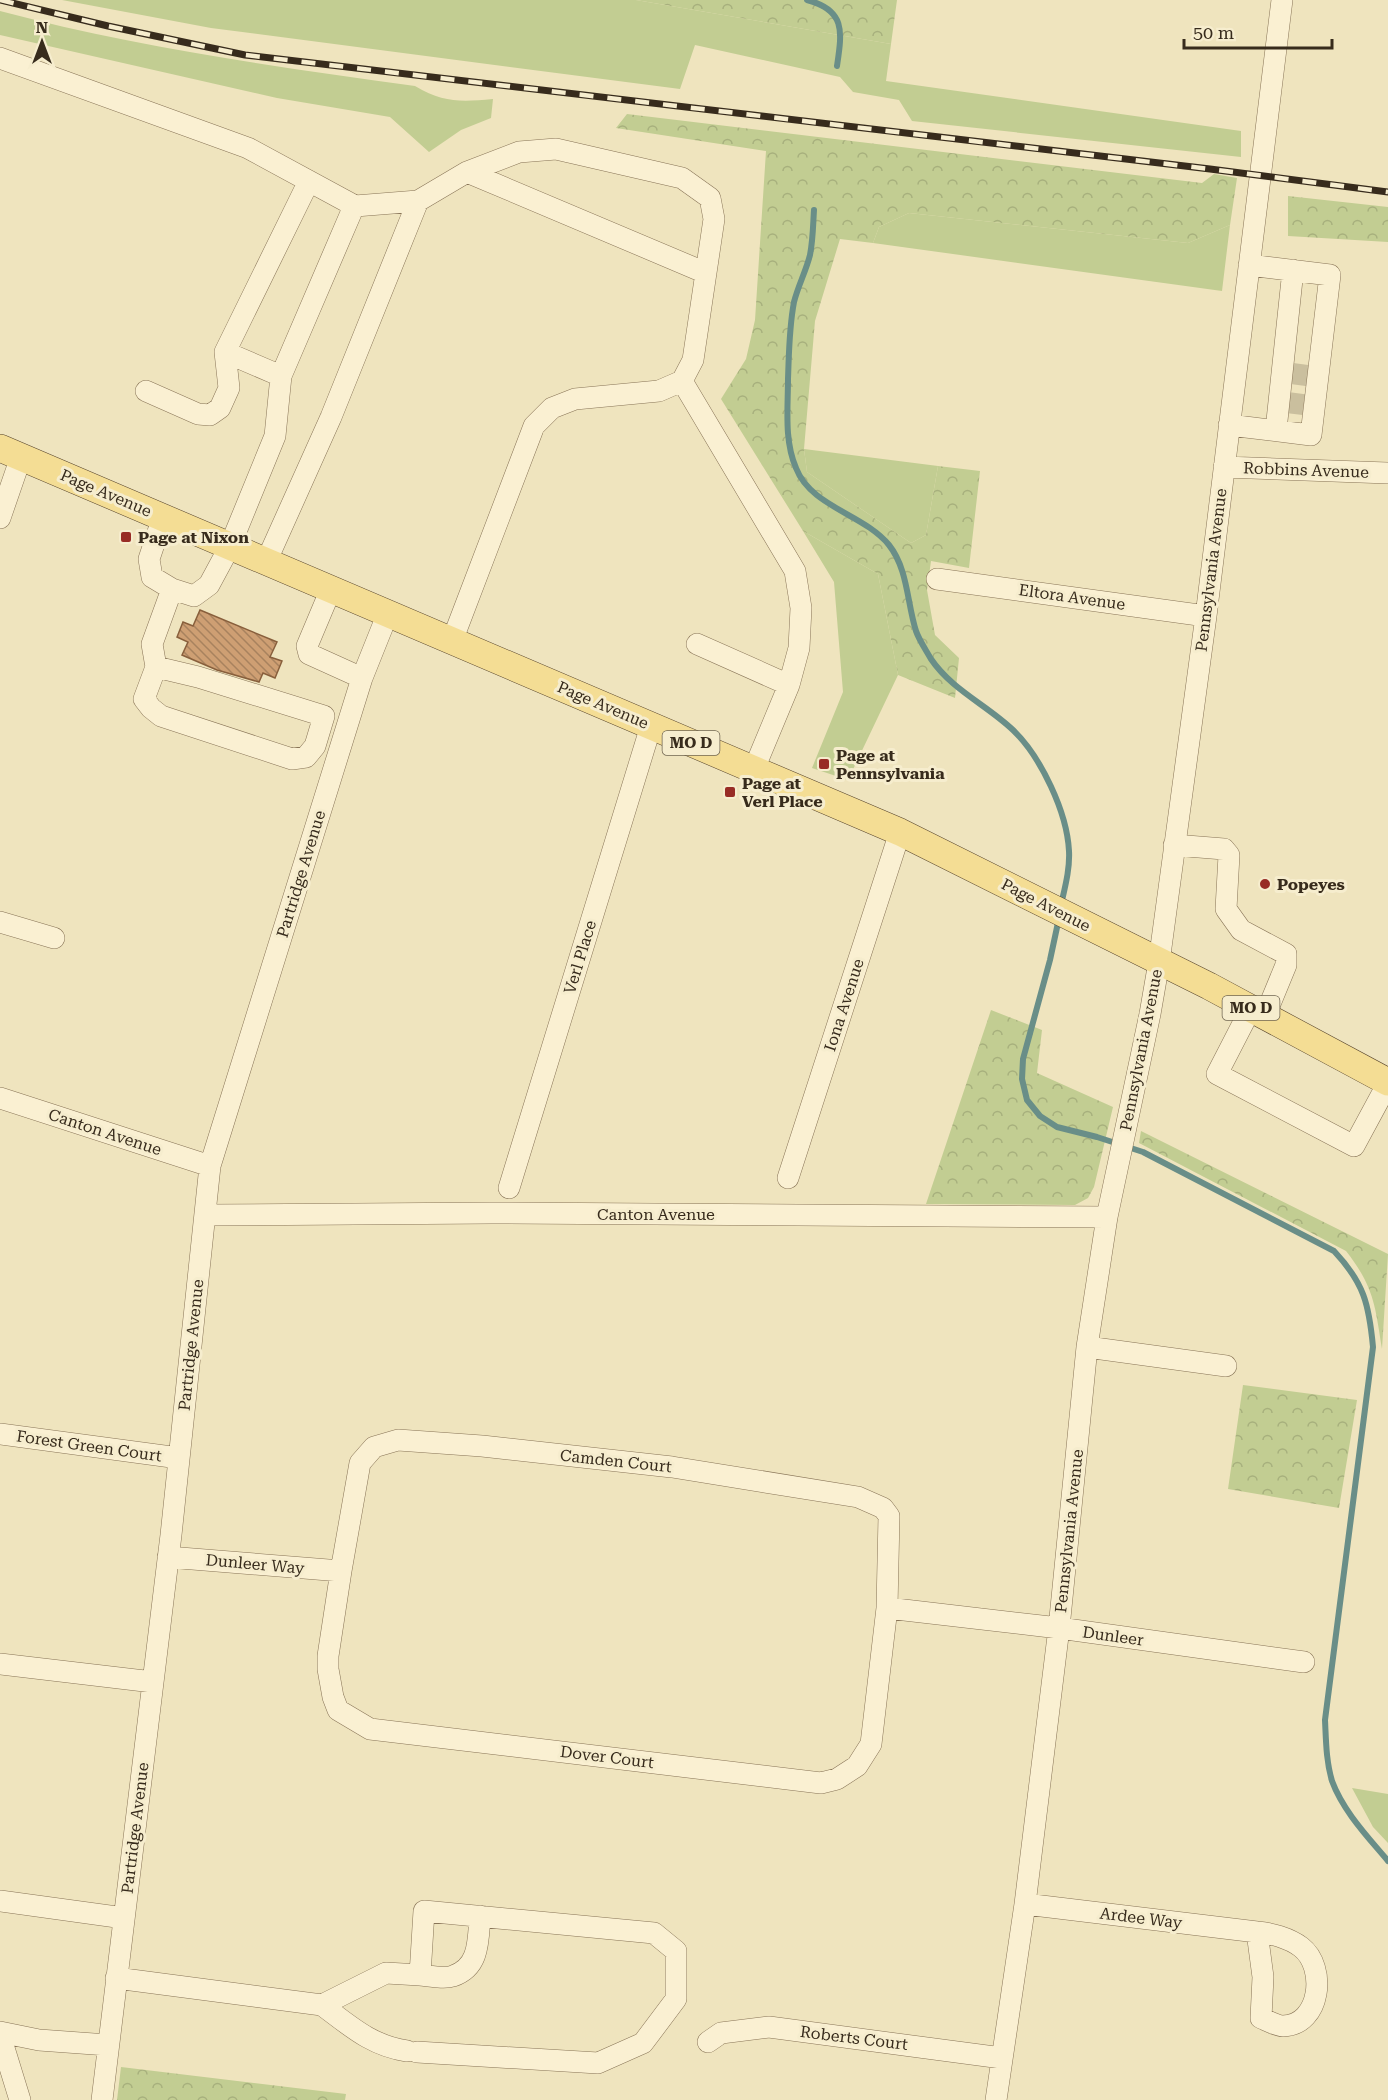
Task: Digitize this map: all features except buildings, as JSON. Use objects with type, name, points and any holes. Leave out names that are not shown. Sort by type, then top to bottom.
[{"type":"main road","name":"Page Avenue","points":[[11,453],[900,832],[1258,1012],[1388,1082]]},
{"type":"street","name":"Pennsylvania Avenue","points":[[996,2100],[1025,1904],[1059,1629],[1087,1347],[1107,1216],[1159,962],[1206,616],[1282,0]]},
{"type":"street","points":[[0,58],[248,148],[354,206],[418,201],[467,172],[519,152],[556,150],[682,178],[710,198],[714,219],[693,360],[682,381],[659,391],[575,399],[552,408],[534,426],[452,641]]},
{"type":"street","points":[[467,172],[706,273]]},
{"type":"street","points":[[146,391],[198,414],[210,415],[220,408],[229,388],[225,352],[309,181]]},
{"type":"street","points":[[266,562],[331,417],[418,201]]},
{"type":"street","points":[[162,517],[149,559],[152,577],[172,589],[194,596],[209,585],[231,546],[275,436],[281,375],[354,206]]},
{"type":"street","points":[[1229,425],[1311,435],[1314,376],[1330,275],[1249,266]]},
{"type":"street","points":[[1276,430],[1285,373],[1293,270]]},
{"type":"street","points":[[225,352],[281,375]]},
{"type":"street","points":[[682,381],[795,571],[801,608],[799,648],[789,685],[754,769]]},
{"type":"street","points":[[0,518],[11,453]]},
{"type":"street","name":"Robbins Avenue","points":[[1224,468],[1388,474]]},
{"type":"street","name":"Eltora Avenue","points":[[937,579],[1206,616]]},
{"type":"street","points":[[172,589],[152,644],[156,667],[144,699],[151,708],[161,716],[292,759],[306,757],[315,746],[324,716]]},
{"type":"street","points":[[332,589],[308,646],[309,654],[362,678]]},
{"type":"street","name":"Partridge Avenue","points":[[102,2100],[168,1557],[210,1166],[362,678],[388,613]]},
{"type":"street","points":[[697,644],[789,685]]},
{"type":"street","points":[[156,667],[198,677],[348,723]]},
{"type":"street","name":"Verl Place","points":[[509,1188],[651,726]]},
{"type":"street","name":"Iona Avenue","points":[[788,1178],[900,832]]},
{"type":"street","points":[[1174,845],[1224,849],[1229,855],[1226,909],[1241,930],[1286,954],[1286,965],[1258,1012],[1216,1074],[1354,1146],[1388,1082]]},
{"type":"street","points":[[0,922],[54,938]]},
{"type":"street","name":"Canton Avenue","points":[[0,1098],[210,1166]]},
{"type":"street","name":"Canton Avenue","points":[[206,1215],[503,1213],[1107,1216]]},
{"type":"street","points":[[1087,1347],[1226,1366]]},
{"type":"street","name":"Forest Green Court","points":[[0,1434],[179,1458]]},
{"type":"street","name":"Camden Court","points":[[341,1571],[360,1462],[374,1447],[398,1440],[482,1446],[672,1467],[858,1497],[883,1508],[889,1516],[887,1608]]},
{"type":"street","name":"Dunleer Way","points":[[168,1557],[341,1571]]},
{"type":"street","name":"Dover Court","points":[[341,1571],[328,1656],[333,1697],[338,1710],[370,1729],[821,1783],[837,1779],[857,1766],[871,1744],[887,1608]]},
{"type":"street","name":"Dunleer","points":[[887,1608],[1304,1662]]},
{"type":"street","points":[[0,1664],[153,1682]]},
{"type":"street","points":[[0,1901],[124,1918]]},
{"type":"street","name":"Ardee Way","points":[[1025,1904],[1257,1932]]},
{"type":"street","points":[[116,1978],[322,2005],[371,2041],[394,2049],[598,2063],[643,2043],[676,1999],[676,1951],[654,1933],[424,1911],[420,1975]]},
{"type":"street","points":[[322,2005],[386,1973],[452,1977],[471,1966],[477,1948],[480,1916]]},
{"type":"street","name":"Roberts Court","points":[[708,2042],[721,2032],[770,2027],[1002,2058]]},
{"type":"street","points":[[20,2100],[0,2033],[39,2040],[108,2045]]},
{"type":"green space","points":[[62,0],[636,0],[891,44],[886,81],[1241,131],[1241,157],[912,121],[899,100],[853,92],[840,77],[695,45],[680,89],[211,28]]},
{"type":"green space","points":[[636,0],[897,0],[891,44]]},
{"type":"green space","points":[[0,11],[154,46],[415,86],[435,96],[453,100],[493,99],[491,118],[461,130],[429,152],[390,117],[277,98],[0,35]]},
{"type":"green space","points":[[627,114],[1202,183],[1214,174],[1237,178],[1230,225],[1188,243],[909,213],[879,227],[873,243],[840,239],[815,321],[804,449],[807,472],[911,543],[926,535],[938,466],[980,471],[969,568],[931,561],[927,590],[935,635],[959,658],[955,698],[898,675],[878,574],[803,531],[721,399],[746,359],[755,320],[766,151],[616,128]]},
{"type":"green space","points":[[1288,196],[1388,207],[1388,242],[1288,236]]},
{"type":"green space","points":[[909,213],[1188,243],[1230,225],[1222,291],[873,243],[879,227]]},
{"type":"green space","points":[[804,449],[938,466],[926,535],[911,543],[807,472]]},
{"type":"green space","points":[[803,531],[878,574],[898,675],[848,780],[812,768],[843,692],[834,582]]},
{"type":"green space","points":[[991,1010],[1042,1030],[1037,1073],[1113,1107],[1094,1187],[1088,1198],[1075,1205],[926,1204]]},
{"type":"green space","points":[[1141,1131],[1388,1254],[1382,1349],[1368,1286],[1346,1251],[1139,1143]]},
{"type":"green space","points":[[1243,1385],[1357,1400],[1339,1508],[1228,1489]]},
{"type":"green space","points":[[1352,1788],[1388,1794],[1388,1843],[1373,1827]]},
{"type":"green space","points":[[121,2067],[346,2094],[345,2100],[117,2100]]},
{"type":"waterway","points":[[807,0],[820,4],[835,16],[840,33],[837,66]]},
{"type":"waterway","points":[[814,210],[810,255],[794,302],[790,331],[788,424],[792,457],[803,481],[813,492],[866,525],[889,545],[904,575],[916,631],[931,659],[949,680],[1013,730],[1033,755],[1051,786],[1067,836],[1069,864],[1061,905]]},
{"type":"waterway","points":[[1059,918],[1023,1059],[1022,1079],[1027,1100],[1040,1116],[1057,1127],[1143,1152],[1334,1251],[1352,1273],[1367,1306],[1373,1347],[1325,1720],[1332,1781],[1343,1803],[1388,1861]]},
{"type":"tunnel","points":[[1288,373],[1311,376]]},
{"type":"tunnel","points":[[1283,402],[1307,405]]},
{"type":"railway","points":[[0,0],[245,55],[1388,192]]},
{"type":"place","name":"Page at Nixon","points":[[126,537]]},
{"type":"place","name":"Page at Pennsylvania","points":[[824,764]]},
{"type":"place","name":"Page at Verl Place","points":[[730,792]]},
{"type":"place","name":"Popeyes","points":[[1265,884]]}]
